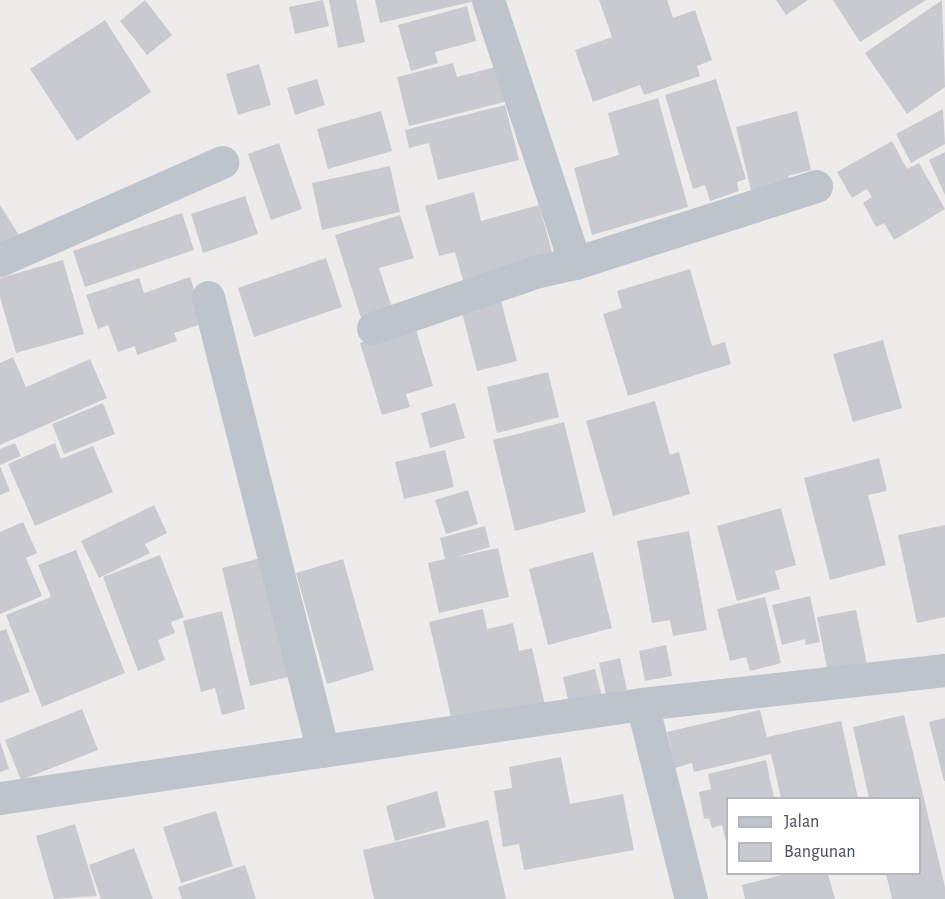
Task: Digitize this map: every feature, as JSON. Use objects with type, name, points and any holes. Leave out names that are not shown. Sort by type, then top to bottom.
[{"type":"street","points":[[488,0],[575,263]]},
{"type":"street","points":[[0,260],[222,162]]},
{"type":"street","points":[[373,328],[535,272],[575,263],[816,186]]},
{"type":"street","points":[[208,297],[323,751]]},
{"type":"street","points":[[0,798],[642,704],[945,670]]},
{"type":"street","points":[[642,704],[691,899]]},
{"type":"building","points":[[145,0],[172,35],[147,55],[120,21]]},
{"type":"building","points":[[323,0],[329,26],[295,34],[289,7]]},
{"type":"building","points":[[329,0],[356,0],[365,42],[338,48]]},
{"type":"building","points":[[375,0],[475,0],[475,1],[380,23]]},
{"type":"building","points":[[599,0],[667,0],[673,18],[695,10],[712,60],[697,66],[700,76],[644,95],[640,85],[593,102],[575,50],[612,37]]},
{"type":"building","points":[[776,0],[808,0],[786,15]]},
{"type":"building","points":[[833,0],[926,0],[860,42]]},
{"type":"building","points":[[942,0],[945,87],[907,114],[865,53]]},
{"type":"building","points":[[467,6],[476,41],[435,52],[438,63],[411,71],[398,25]]},
{"type":"building","points":[[105,20],[151,92],[77,141],[30,69]]},
{"type":"building","points":[[453,63],[457,77],[499,66],[508,101],[409,126],[397,77]]},
{"type":"building","points":[[259,64],[271,105],[238,115],[226,74]]},
{"type":"building","points":[[317,79],[325,105],[295,115],[287,88]]},
{"type":"building","points":[[716,79],[746,179],[737,182],[739,191],[710,201],[705,185],[693,189],[665,95]]},
{"type":"building","points":[[658,98],[688,207],[592,235],[574,168],[619,155],[608,113]]},
{"type":"building","points":[[505,105],[519,160],[438,180],[429,143],[409,148],[405,130]]},
{"type":"building","points":[[943,109],[945,144],[911,163],[896,134]]},
{"type":"building","points":[[381,111],[392,151],[328,169],[317,129]]},
{"type":"building","points":[[797,111],[811,170],[788,176],[791,185],[752,195],[736,127]]},
{"type":"building","points":[[892,141],[907,169],[919,163],[945,209],[894,240],[884,223],[876,227],[863,203],[872,197],[867,189],[852,198],[837,172]]},
{"type":"building","points":[[279,143],[302,209],[271,220],[248,154]]},
{"type":"building","points":[[945,152],[945,195],[929,160]]},
{"type":"building","points":[[390,166],[400,212],[322,230],[312,183]]},
{"type":"building","points":[[474,192],[481,221],[539,205],[554,259],[464,284],[455,252],[439,256],[425,206]]},
{"type":"building","points":[[245,196],[258,234],[203,253],[191,214]]},
{"type":"building","points":[[0,205],[20,237],[0,248]]},
{"type":"building","points":[[182,213],[194,250],[85,287],[73,251]]},
{"type":"building","points":[[400,215],[414,258],[379,268],[392,308],[361,318],[335,235]]},
{"type":"building","points":[[326,258],[342,307],[254,337],[238,288]]},
{"type":"building","points":[[63,260],[84,334],[16,353],[0,297],[0,278]]},
{"type":"building","points":[[690,269],[712,346],[725,342],[731,364],[628,396],[603,314],[622,308],[617,291]]},
{"type":"building","points":[[190,277],[205,323],[174,333],[177,341],[137,355],[135,346],[118,352],[108,325],[98,329],[86,295],[139,278],[144,293]]},
{"type":"building","points":[[501,301],[517,361],[477,371],[462,312]]},
{"type":"building","points":[[415,326],[433,386],[406,394],[410,407],[382,415],[360,343]]},
{"type":"building","points":[[883,340],[902,408],[853,422],[833,354]]},
{"type":"building","points":[[13,357],[26,387],[90,359],[107,398],[0,445],[0,363]]},
{"type":"building","points":[[548,372],[559,417],[497,433],[487,387]]},
{"type":"building","points":[[655,401],[670,455],[679,452],[690,494],[613,516],[586,421]]},
{"type":"building","points":[[103,403],[115,434],[64,454],[52,424]]},
{"type":"building","points":[[455,403],[465,438],[430,448],[421,413]]},
{"type":"building","points":[[564,422],[586,512],[515,531],[493,440]]},
{"type":"building","points":[[15,443],[21,456],[0,465],[0,449]]},
{"type":"building","points":[[55,443],[61,459],[93,446],[113,492],[35,526],[8,464]]},
{"type":"building","points":[[445,450],[454,487],[404,499],[395,462]]},
{"type":"building","points":[[879,458],[887,491],[868,495],[886,565],[830,580],[804,478]]},
{"type":"building","points":[[0,466],[10,491],[0,495]]},
{"type":"building","points":[[468,490],[478,524],[446,534],[435,500]]},
{"type":"building","points":[[154,505],[167,533],[145,544],[150,553],[99,578],[81,541]]},
{"type":"building","points":[[781,508],[796,565],[775,571],[780,589],[737,601],[717,526]]},
{"type":"building","points":[[23,522],[37,553],[26,558],[42,596],[0,614],[0,532]]},
{"type":"building","points":[[945,525],[945,617],[917,623],[898,535]]},
{"type":"building","points":[[485,526],[490,547],[456,557],[498,548],[509,597],[439,613],[428,563],[445,559],[440,538]]},
{"type":"building","points":[[689,531],[707,630],[673,636],[670,620],[652,623],[637,541]]},
{"type":"building","points":[[76,550],[125,673],[42,707],[6,615],[51,597],[38,565]]},
{"type":"building","points":[[593,552],[612,628],[548,645],[529,569]]},
{"type":"building","points":[[160,555],[184,617],[171,622],[175,633],[158,640],[165,660],[138,671],[103,577]]},
{"type":"building","points":[[265,557],[293,676],[250,686],[222,568]]},
{"type":"building","points":[[343,559],[374,670],[327,684],[296,573]]},
{"type":"building","points":[[810,596],[820,642],[806,645],[805,639],[782,645],[772,605]]},
{"type":"building","points":[[765,597],[781,663],[750,671],[746,657],[730,661],[717,609]]},
{"type":"building","points":[[483,609],[487,629],[513,623],[519,651],[532,648],[545,705],[453,726],[429,622]]},
{"type":"building","points":[[856,610],[867,665],[828,673],[817,617]]},
{"type":"building","points":[[222,611],[245,709],[222,715],[215,688],[201,692],[183,621]]},
{"type":"building","points":[[6,629],[30,692],[0,703],[0,631]]},
{"type":"building","points":[[666,645],[672,676],[645,681],[639,651]]},
{"type":"building","points":[[620,658],[627,690],[606,695],[599,663]]},
{"type":"building","points":[[595,669],[602,697],[569,704],[563,677]]},
{"type":"building","points":[[82,709],[98,750],[21,780],[5,740]]},
{"type":"building","points":[[760,710],[767,737],[841,721],[858,797],[781,797],[771,754],[694,772],[692,763],[675,768],[667,732]]},
{"type":"building","points":[[904,715],[945,887],[945,899],[892,899],[886,875],[921,875],[921,797],[869,797],[853,727]]},
{"type":"building","points":[[945,718],[945,781],[944,781],[929,722]]},
{"type":"building","points":[[0,741],[9,769],[0,772]]},
{"type":"building","points":[[561,757],[570,804],[623,794],[634,850],[524,870],[519,844],[503,847],[494,791],[512,788],[509,767]]},
{"type":"building","points":[[766,760],[774,797],[726,797],[726,841],[722,825],[712,828],[709,818],[704,819],[699,792],[711,789],[708,774]]},
{"type":"building","points":[[437,791],[446,827],[395,841],[386,806]]},
{"type":"building","points":[[216,811],[233,866],[181,883],[163,827]]},
{"type":"building","points":[[488,820],[506,899],[374,899],[363,850]]},
{"type":"building","points":[[75,824],[97,896],[54,899],[36,836]]},
{"type":"building","points":[[134,848],[153,899],[101,899],[89,865]]},
{"type":"building","points":[[245,865],[256,899],[182,899],[178,887]]},
{"type":"building","points":[[782,875],[828,875],[835,899],[745,899],[742,885]]}]
